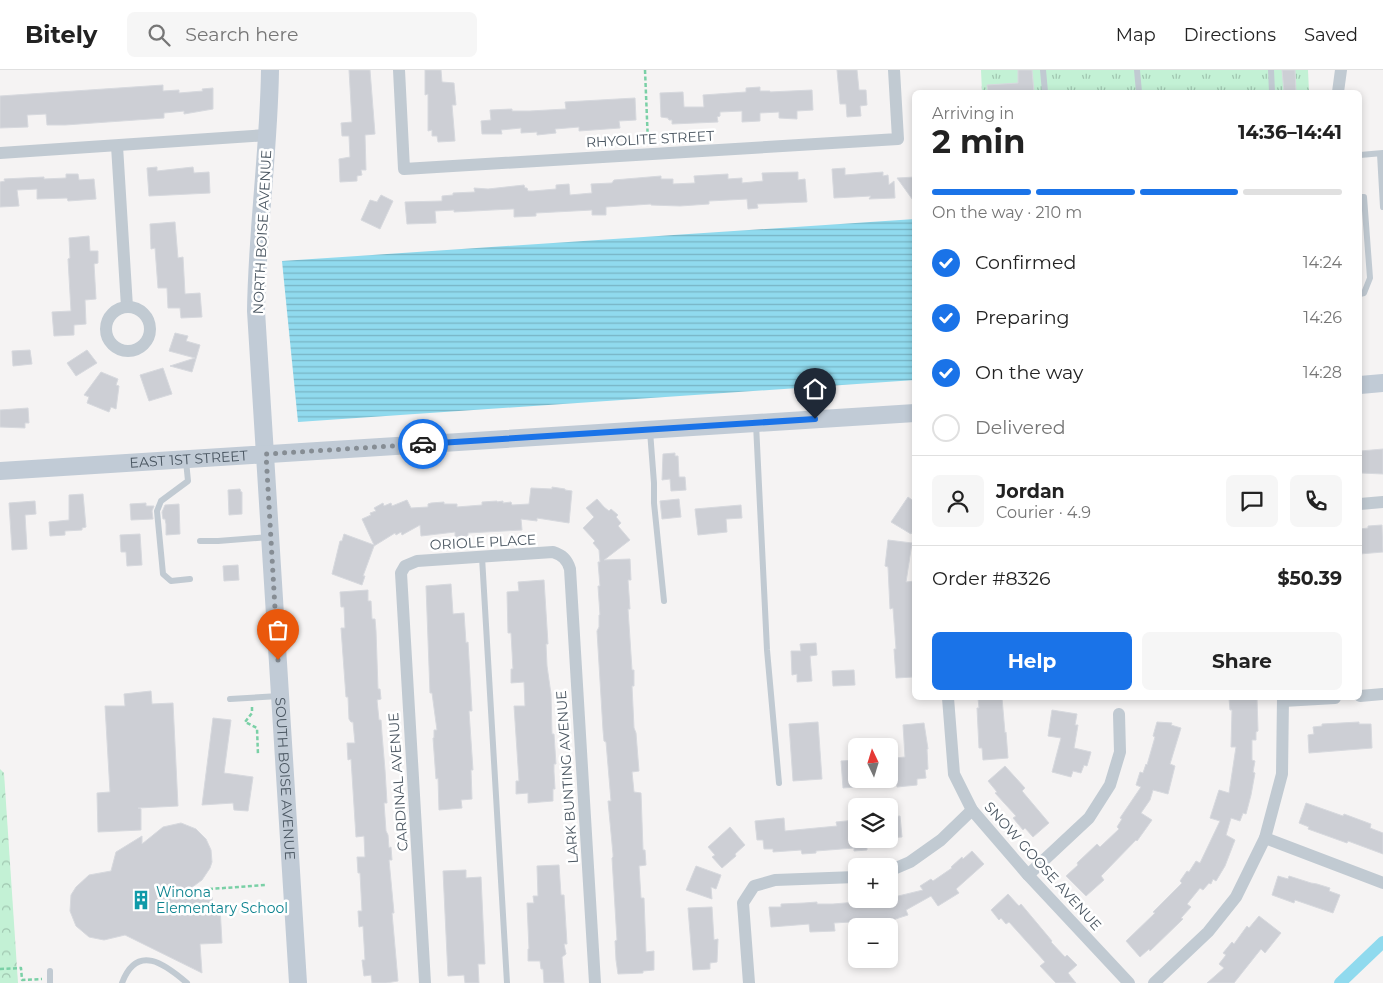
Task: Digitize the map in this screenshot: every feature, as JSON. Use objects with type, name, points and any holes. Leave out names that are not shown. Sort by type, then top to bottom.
[{"type":"main road","name":"NORTH BOISE AVENUE","points":[[266,454],[261,409],[256,310],[257,267],[270,70]]},
{"type":"main road","points":[[1362,385],[1383,383]]},
{"type":"main road","name":"EAST 1ST STREET","points":[[0,471],[912,413]]},
{"type":"main road","name":"SOUTH BOISE AVENUE","points":[[266,454],[279,696],[298,983]]},
{"type":"street","name":"RHYOLITE STREET","points":[[399,70],[404,169],[898,140],[894,70]]},
{"type":"street","points":[[1338,90],[1341,70]]},
{"type":"street","points":[[0,153],[267,135]]},
{"type":"street","points":[[117,146],[127,307]]},
{"type":"street","points":[[1362,504],[1383,502]]},
{"type":"street","name":"ORIOLE PLACE","points":[[400,580],[405,566],[412,562],[553,552],[565,558],[570,569]]},
{"type":"street","name":"LARK BUNTING AVENUE","points":[[570,569],[595,983]]},
{"type":"street","name":"CARDINAL AVENUE","points":[[400,580],[425,983]]},
{"type":"street","points":[[1362,696],[1383,694]]},
{"type":"street","name":"SNOW GOOSE AVENUE","points":[[948,700],[954,774],[972,810],[1028,875],[1129,983]]},
{"type":"street","points":[[1154,983],[1208,932],[1236,897],[1265,838],[1282,774],[1283,700]]},
{"type":"street","points":[[1028,875],[1090,818],[1110,785],[1120,752],[1119,714]]},
{"type":"street","points":[[898,867],[910,862],[941,840],[972,810]]},
{"type":"street","points":[[1265,838],[1383,883]]},
{"type":"street","points":[[749,983],[743,903],[754,886],[776,880],[848,877]]},
{"type":"lane","points":[[1043,70],[1044,90]]},
{"type":"lane","points":[[1137,70],[1138,90]]},
{"type":"lane","points":[[1271,70],[1272,90]]},
{"type":"lane","points":[[1362,155],[1382,154],[1383,207]]},
{"type":"lane","points":[[1362,197],[1364,197],[1370,278],[1364,293],[1362,294]]},
{"type":"lane","points":[[756,423],[767,641],[780,783]]},
{"type":"lane","points":[[650,429],[654,504],[664,601]]},
{"type":"lane","points":[[186,460],[188,481],[161,501],[157,511],[164,574],[171,582],[190,579]]},
{"type":"lane","points":[[200,541],[270,536]]},
{"type":"lane","points":[[482,557],[507,983]]},
{"type":"lane","points":[[230,699],[279,696]]},
{"type":"lane","points":[[122,983],[132,967],[144,960],[151,960],[168,967],[187,983]]},
{"type":"lane","points":[[50,971],[50,983]]},
{"type":"path","points":[[645,70],[649,154]]},
{"type":"path","points":[[252,705],[252,713],[245,722],[257,728],[258,755]]},
{"type":"path","points":[[196,890],[266,885]]},
{"type":"path","points":[[0,969],[21,968],[22,980],[43,979]]},
{"type":"green space","points":[[981,70],[1308,70],[1309,90],[982,90]]},
{"type":"green space","points":[[0,769],[4,773],[18,983],[0,983]]},
{"type":"water","points":[[912,219],[912,380],[298,422],[282,261]]},
{"type":"building","points":[[349,70],[370,70],[375,134],[365,135],[366,170],[361,170],[362,175],[357,176],[357,181],[340,182],[339,159],[350,157],[349,136],[342,136],[341,123],[352,122]]},
{"type":"building","points":[[425,70],[441,70],[442,82],[454,83],[456,105],[452,105],[455,141],[438,142],[437,136],[432,136],[432,130],[428,131],[428,94],[425,95]]},
{"type":"building","points":[[837,70],[857,70],[859,90],[866,90],[867,105],[860,106],[861,116],[847,117],[846,104],[840,104]]},
{"type":"building","points":[[1018,70],[1032,70],[1034,90],[988,90],[987,85],[1018,83]]},
{"type":"building","points":[[1282,70],[1295,70],[1296,90],[1284,90]]},
{"type":"building","points":[[163,85],[163,91],[179,90],[179,93],[203,91],[202,89],[213,88],[213,109],[184,114],[184,111],[164,113],[164,118],[65,125],[47,125],[46,114],[27,115],[28,127],[0,128],[0,96]]},
{"type":"building","points":[[760,87],[760,91],[770,92],[812,90],[813,110],[797,111],[797,119],[779,118],[779,112],[760,113],[760,121],[742,122],[742,111],[720,112],[720,116],[717,117],[718,122],[672,124],[672,120],[661,117],[660,93],[683,92],[684,107],[704,107],[703,95],[746,92],[746,88]]},
{"type":"building","points":[[635,98],[636,120],[619,121],[620,128],[579,131],[579,127],[555,129],[556,133],[537,135],[537,132],[521,133],[521,128],[501,130],[502,134],[482,134],[481,121],[491,120],[490,110],[512,109],[512,111],[530,111],[566,109],[565,102]]},
{"type":"building","points":[[157,167],[157,171],[193,167],[194,173],[209,172],[210,193],[149,196],[147,168]]},
{"type":"building","points":[[845,168],[845,175],[883,172],[883,176],[888,175],[889,185],[894,181],[895,198],[869,199],[871,196],[834,198],[832,169]]},
{"type":"building","points":[[798,172],[798,180],[805,179],[807,202],[757,204],[758,208],[748,209],[747,199],[709,201],[709,204],[680,206],[651,204],[606,207],[606,215],[592,215],[592,210],[536,213],[536,216],[514,217],[514,209],[435,211],[436,223],[407,224],[405,202],[442,201],[442,196],[453,195],[453,193],[475,192],[474,188],[488,189],[524,185],[528,191],[533,191],[556,189],[556,185],[569,184],[570,195],[592,193],[591,184],[612,183],[614,180],[661,176],[661,179],[673,179],[673,184],[695,183],[694,176],[728,174],[728,179],[742,178],[742,183],[763,181],[762,173]]},
{"type":"building","points":[[66,174],[78,174],[79,180],[94,179],[96,199],[68,201],[67,198],[37,199],[37,189],[17,190],[19,206],[0,207],[0,182],[5,181],[4,179],[66,178]]},
{"type":"building","points":[[912,177],[912,199],[897,178]]},
{"type":"building","points":[[381,195],[393,201],[380,229],[361,220],[370,200],[377,202]]},
{"type":"building","points":[[175,222],[178,258],[183,257],[185,294],[200,293],[202,317],[181,318],[180,308],[168,308],[167,288],[158,288],[155,248],[151,249],[150,224]]},
{"type":"building","points":[[89,236],[90,251],[98,251],[98,263],[94,264],[96,299],[85,300],[86,324],[74,325],[74,335],[54,336],[52,312],[71,311],[68,259],[70,258],[69,238]]},
{"type":"building","points":[[175,333],[188,336],[186,341],[200,345],[192,372],[170,366],[195,358],[169,351]]},
{"type":"building","points":[[30,350],[32,364],[13,366],[12,351]]},
{"type":"building","points":[[87,350],[97,363],[76,376],[67,363]]},
{"type":"building","points":[[163,368],[172,394],[149,401],[140,375]]},
{"type":"building","points":[[101,372],[118,379],[116,385],[119,386],[116,409],[111,407],[109,412],[87,403],[89,397],[84,395]]},
{"type":"building","points":[[28,408],[29,423],[25,423],[25,428],[0,427],[0,410]]},
{"type":"building","points":[[1383,449],[1383,474],[1362,473],[1362,451]]},
{"type":"building","points":[[675,453],[675,456],[678,456],[679,477],[685,477],[686,490],[671,491],[670,479],[662,480],[663,454]]},
{"type":"building","points":[[552,487],[572,491],[569,523],[537,518],[537,521],[521,519],[522,530],[468,533],[468,536],[455,537],[455,532],[421,536],[420,525],[402,535],[401,532],[396,535],[395,533],[374,546],[363,576],[365,576],[362,585],[332,574],[340,541],[342,541],[344,534],[374,545],[362,519],[371,515],[370,513],[376,511],[374,508],[383,503],[384,506],[391,503],[392,506],[407,500],[411,508],[428,507],[428,504],[431,503],[444,502],[444,504],[457,504],[457,507],[482,505],[482,502],[497,501],[503,501],[503,503],[511,502],[512,505],[529,504],[531,488],[552,489]]},
{"type":"building","points":[[240,489],[242,492],[242,514],[229,515],[228,490]]},
{"type":"building","points":[[83,494],[86,527],[82,528],[82,530],[65,531],[65,535],[50,536],[49,522],[69,520],[69,495]]},
{"type":"building","points":[[908,497],[912,500],[911,534],[891,522]]},
{"type":"building","points":[[597,499],[609,511],[611,509],[618,515],[616,517],[621,523],[618,526],[630,540],[604,560],[630,559],[631,580],[628,580],[630,609],[628,609],[632,670],[634,670],[634,686],[632,686],[634,728],[639,771],[632,772],[634,792],[641,793],[643,850],[645,850],[646,865],[639,866],[641,898],[644,898],[646,952],[654,951],[654,970],[643,971],[643,973],[618,974],[616,960],[615,941],[617,940],[613,854],[608,801],[611,801],[606,742],[604,741],[603,730],[597,631],[600,615],[598,562],[600,562],[599,550],[593,543],[595,541],[583,528],[594,517],[586,508]]},
{"type":"building","points":[[679,499],[681,517],[662,519],[660,501]]},
{"type":"building","points":[[35,501],[36,514],[25,515],[27,549],[12,550],[9,503]]},
{"type":"building","points":[[146,503],[146,506],[154,506],[152,511],[153,519],[131,520],[130,504]]},
{"type":"building","points":[[179,504],[180,534],[166,535],[166,524],[162,512],[165,505]]},
{"type":"building","points":[[741,505],[742,518],[726,519],[727,532],[698,535],[695,509]]},
{"type":"building","points":[[1382,525],[1383,552],[1362,554],[1362,529],[1368,528],[1368,526]]},
{"type":"building","points":[[140,534],[142,565],[127,566],[126,552],[121,552],[120,535]]},
{"type":"building","points":[[888,540],[912,543],[906,582],[912,581],[912,677],[896,678],[893,608],[890,609],[888,567],[885,566]]},
{"type":"building","points":[[238,565],[239,580],[224,581],[223,566]]},
{"type":"building","points":[[544,580],[548,644],[546,644],[547,666],[556,764],[554,764],[555,789],[553,789],[553,801],[528,803],[528,793],[516,794],[516,781],[519,781],[514,706],[525,706],[524,682],[511,683],[511,669],[513,669],[511,633],[508,633],[507,592],[519,591],[518,582]]},
{"type":"building","points":[[451,584],[453,614],[464,613],[466,643],[468,642],[472,711],[469,711],[473,770],[471,770],[472,799],[461,800],[462,808],[439,810],[438,778],[436,779],[433,738],[434,730],[437,730],[432,693],[430,693],[426,586]]},
{"type":"building","points":[[368,590],[368,601],[371,601],[372,619],[375,619],[376,631],[378,689],[380,689],[381,699],[377,700],[379,720],[381,720],[385,770],[387,803],[384,803],[386,831],[389,848],[391,847],[392,860],[389,860],[398,981],[386,983],[372,983],[371,975],[364,976],[362,960],[365,960],[363,926],[359,927],[358,911],[362,911],[360,873],[358,873],[357,857],[365,857],[364,836],[356,837],[351,759],[348,760],[347,743],[355,743],[353,722],[349,719],[348,697],[346,697],[341,628],[345,628],[344,607],[341,607],[340,592]]},
{"type":"building","points":[[816,643],[817,655],[810,656],[812,681],[797,682],[797,674],[792,675],[791,651],[801,651],[800,644]]},
{"type":"building","points":[[854,670],[855,685],[833,686],[832,671]]},
{"type":"building","points":[[151,691],[152,704],[173,703],[178,806],[138,808],[141,809],[141,830],[98,832],[97,793],[110,792],[105,706],[125,706],[124,694]]},
{"type":"building","points":[[978,700],[1002,700],[1008,758],[983,760],[982,748],[979,748],[977,708],[979,708]]},
{"type":"building","points":[[1229,700],[1257,700],[1258,731],[1256,732],[1256,740],[1252,740],[1252,760],[1255,761],[1253,772],[1255,773],[1246,814],[1243,813],[1240,821],[1231,818],[1226,835],[1235,840],[1225,866],[1216,881],[1213,879],[1211,884],[1209,883],[1203,890],[1200,888],[1187,904],[1191,907],[1181,918],[1183,919],[1150,951],[1149,949],[1140,957],[1126,941],[1182,883],[1180,881],[1196,861],[1200,863],[1220,821],[1210,818],[1219,790],[1229,793],[1236,747],[1231,747],[1232,710],[1230,710]]},
{"type":"building","points":[[1052,710],[1077,714],[1075,725],[1078,725],[1074,748],[1091,752],[1087,766],[1084,765],[1081,773],[1073,771],[1071,777],[1052,772],[1061,738],[1048,736]]},
{"type":"building","points":[[213,718],[231,720],[224,773],[253,777],[248,811],[234,810],[233,803],[202,805]]},
{"type":"building","points":[[818,722],[822,779],[793,781],[789,724]]},
{"type":"building","points":[[1157,722],[1172,723],[1171,725],[1181,728],[1170,764],[1175,766],[1168,794],[1153,790],[1150,800],[1141,813],[1152,820],[1137,841],[1101,876],[1104,880],[1086,896],[1066,876],[1097,844],[1100,847],[1119,829],[1117,827],[1122,819],[1120,818],[1141,787],[1136,785],[1140,772],[1143,773],[1147,765]]},
{"type":"building","points":[[1359,722],[1359,724],[1371,724],[1372,748],[1309,753],[1308,735],[1314,734],[1313,727],[1322,726],[1322,724]]},
{"type":"building","points":[[924,723],[928,749],[928,769],[925,770],[926,778],[917,779],[917,785],[898,787],[898,758],[905,757],[903,725]]},
{"type":"building","points":[[841,761],[848,761],[848,788],[843,788]]},
{"type":"building","points":[[1005,766],[1025,788],[1022,791],[1049,823],[1033,837],[1025,828],[1023,830],[1013,818],[1016,816],[995,793],[997,792],[988,781]]},
{"type":"building","points":[[1306,803],[1371,824],[1370,828],[1383,833],[1383,854],[1308,829],[1309,827],[1299,823]]},
{"type":"building","points":[[898,816],[900,816],[902,837],[898,837]]},
{"type":"building","points":[[784,818],[785,831],[837,826],[836,822],[848,821],[848,848],[854,848],[802,854],[801,850],[773,852],[773,849],[764,849],[763,840],[757,840],[755,821]]},
{"type":"building","name":"Winona Elementary School","points":[[181,823],[196,829],[206,839],[211,850],[212,862],[202,880],[176,899],[212,897],[213,907],[220,907],[222,943],[200,944],[202,973],[125,935],[104,940],[89,937],[76,926],[70,911],[71,895],[76,887],[89,875],[111,871],[116,852],[142,836],[142,844],[163,827]]},
{"type":"building","points":[[730,827],[745,845],[722,868],[712,857],[715,855],[708,847]]},
{"type":"building","points":[[854,848],[867,848],[867,850],[854,851]]},
{"type":"building","points":[[972,851],[984,864],[956,889],[959,893],[938,906],[931,896],[906,910],[908,915],[898,918],[848,918],[848,922],[834,923],[835,931],[810,932],[809,924],[771,927],[769,907],[781,907],[781,904],[848,903],[848,908],[898,908],[898,896],[923,890],[920,886],[931,879],[933,881],[952,868],[962,857],[963,859]]},
{"type":"building","points":[[559,865],[561,895],[564,895],[567,944],[564,944],[566,954],[562,957],[564,983],[544,983],[543,969],[541,969],[540,961],[528,961],[527,903],[534,903],[533,896],[538,896],[537,866]]},
{"type":"building","points":[[696,866],[721,875],[716,889],[711,887],[712,899],[686,890]]},
{"type":"building","points":[[466,870],[466,878],[481,877],[485,964],[478,964],[479,983],[465,983],[464,975],[448,976],[443,871]]},
{"type":"building","points":[[1278,876],[1288,879],[1289,876],[1330,888],[1329,891],[1340,895],[1333,913],[1295,900],[1294,903],[1272,895]]},
{"type":"building","points":[[1008,894],[1019,906],[1021,904],[1065,957],[1067,955],[1077,965],[1068,973],[1076,983],[1056,983],[1040,966],[1045,962],[1009,922],[1006,924],[1001,918],[999,920],[991,910]]},
{"type":"building","points":[[712,907],[714,940],[718,939],[717,962],[710,963],[710,969],[693,970],[688,908]]},
{"type":"building","points":[[1259,916],[1281,933],[1265,953],[1261,949],[1234,983],[1207,983],[1224,968],[1219,964],[1226,955],[1223,953],[1232,942],[1234,944],[1247,926],[1249,928]]},
{"type":"waterway","points":[[1340,983],[1383,942]]},
{"type":"way so far","points":[[278,660],[266,454],[423,444]]},
{"type":"place","name":"Winona Elementary School","points":[[141,900]]},
{"type":"route","points":[[423,444],[815,419]]}]
